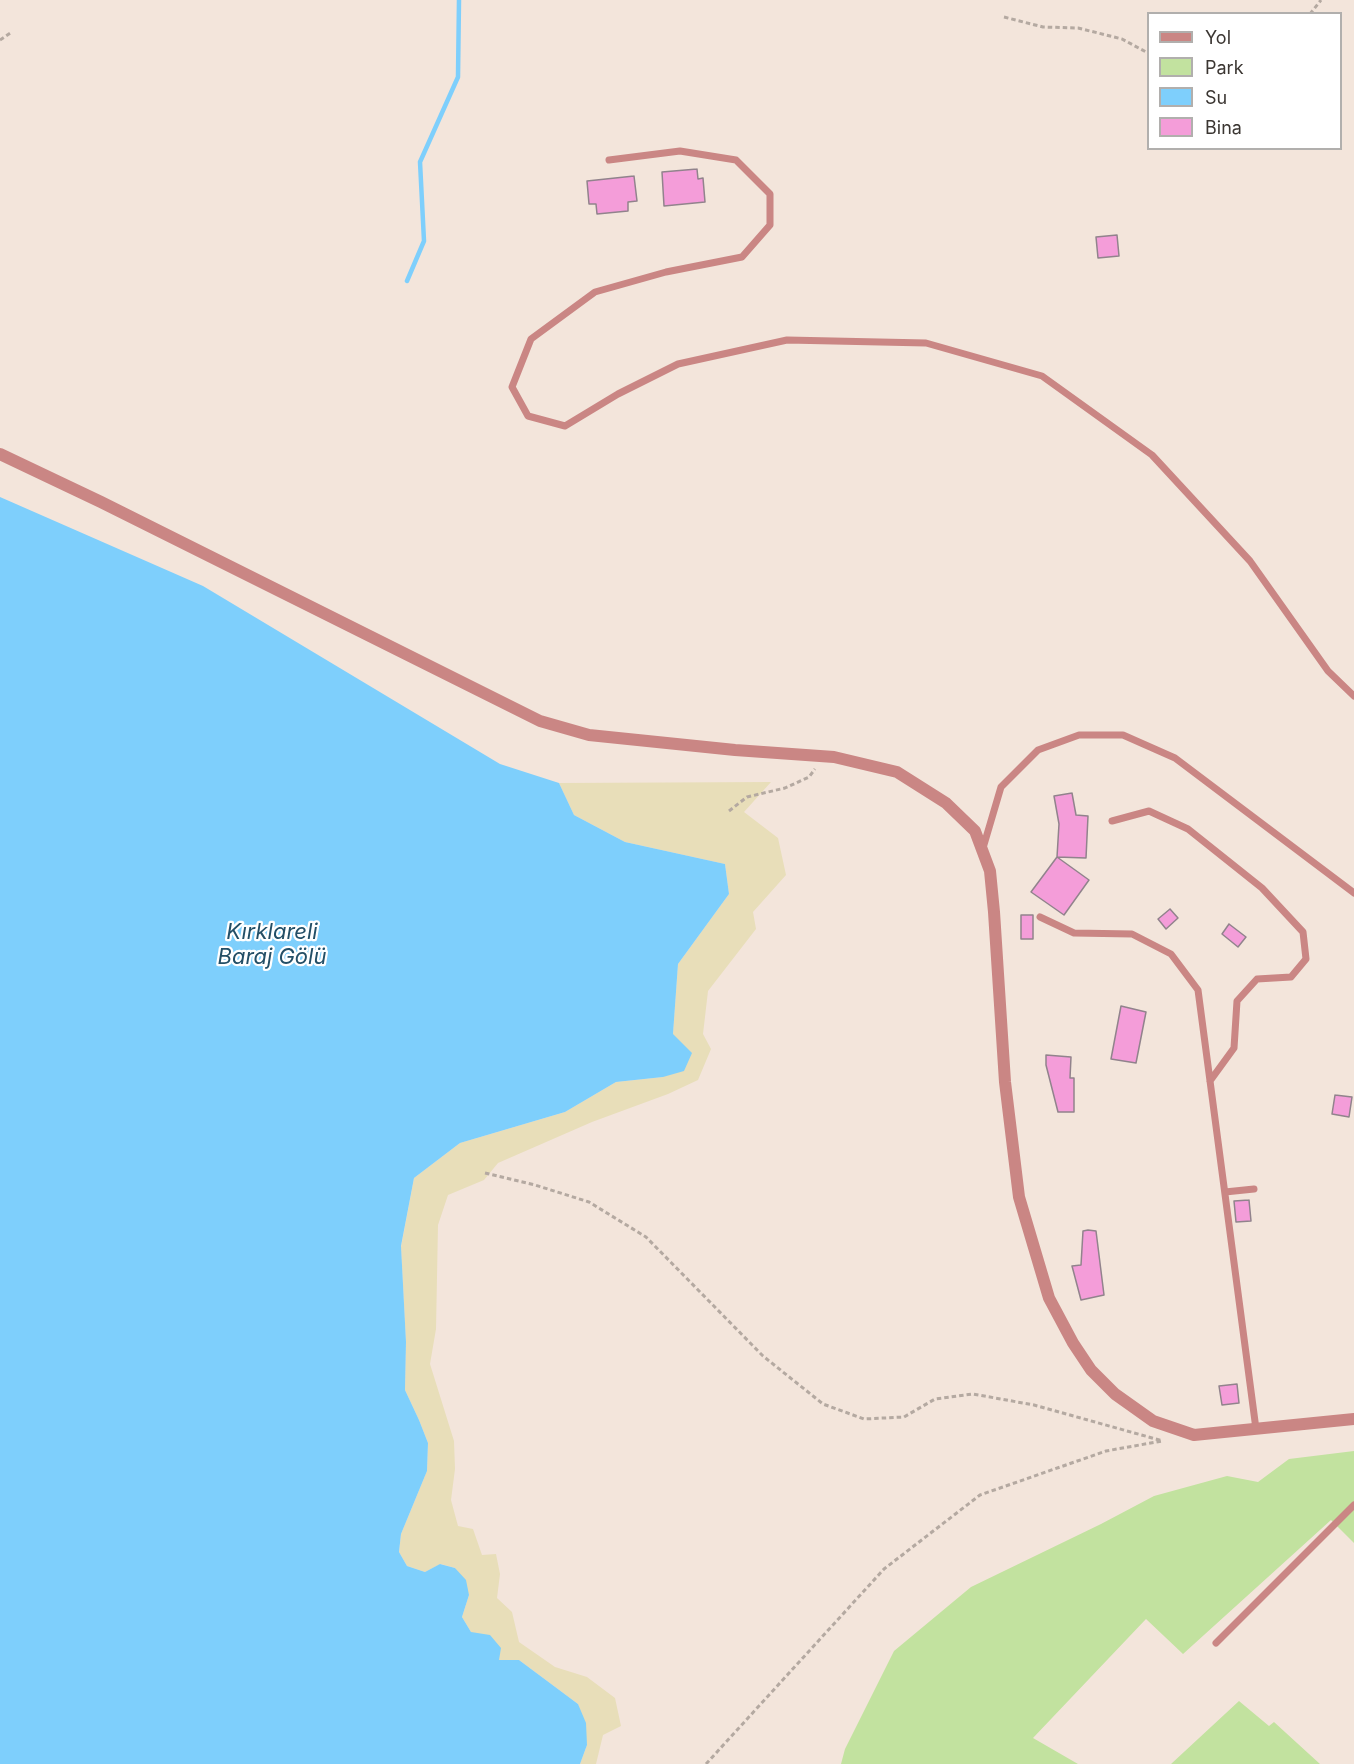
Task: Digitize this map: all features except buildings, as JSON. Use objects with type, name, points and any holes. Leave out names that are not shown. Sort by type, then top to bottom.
[{"type":"street","points":[[0,454],[112,507],[540,721],[589,735],[834,757],[897,772],[946,803],[975,831],[990,871],[1005,1082],[1019,1197],[1049,1298],[1091,1370],[1115,1394],[1153,1421],[1194,1435],[1354,1419]]},
{"type":"lane","points":[[609,160],[680,151],[736,160],[770,194],[770,225],[742,257],[666,272],[595,292],[531,339],[512,387],[528,416],[565,426],[618,394],[678,364],[787,340],[926,343],[1042,376],[1152,455],[1250,561],[1328,671],[1354,696]]},
{"type":"lane","points":[[982,850],[1001,787],[1038,750],[1079,735],[1123,735],[1175,758],[1354,893]]},
{"type":"lane","points":[[1112,821],[1149,811],[1188,829],[1262,888],[1303,932],[1306,959],[1291,977],[1257,979],[1237,1001],[1234,1048],[1210,1081]]},
{"type":"lane","points":[[1040,916],[1074,933],[1132,934],[1172,954],[1198,990],[1256,1429]]},
{"type":"lane","points":[[1225,1192],[1254,1189]]},
{"type":"lane","points":[[1216,1643],[1354,1505]]},
{"type":"path","points":[[1312,12],[1321,0]]},
{"type":"path","points":[[1004,17],[1043,27],[1078,28],[1122,39],[1147,52]]},
{"type":"path","points":[[0,40],[12,32]]},
{"type":"path","points":[[729,811],[747,796],[785,788],[809,777],[825,756]]},
{"type":"path","points":[[485,1173],[535,1185],[589,1202],[646,1237],[763,1356],[823,1404],[864,1419],[903,1417],[935,1399],[973,1394],[1034,1405],[1163,1441],[1106,1451],[980,1495],[884,1569],[706,1764]]},
{"type":"green space","points":[[1354,1451],[1354,1543],[1331,1520],[1183,1654],[1146,1619],[1033,1738],[1078,1764],[841,1764],[845,1749],[894,1651],[971,1587],[1154,1496],[1227,1476],[1258,1482],[1289,1459]]},
{"type":"green space","points":[[1239,1701],[1269,1726],[1274,1722],[1320,1764],[1171,1764]]},
{"type":"sand","points":[[771,782],[744,812],[778,838],[786,875],[753,912],[756,929],[708,991],[703,1034],[711,1049],[698,1080],[668,1094],[592,1122],[498,1163],[484,1180],[448,1195],[438,1225],[436,1329],[430,1364],[454,1441],[455,1469],[451,1500],[458,1526],[473,1529],[482,1555],[496,1554],[500,1574],[497,1598],[512,1612],[519,1642],[555,1667],[587,1677],[615,1698],[621,1726],[603,1735],[596,1764],[580,1764],[587,1745],[578,1704],[519,1660],[499,1660],[471,1632],[462,1617],[469,1595],[455,1568],[441,1564],[425,1572],[407,1566],[399,1552],[401,1534],[427,1471],[428,1443],[405,1390],[406,1342],[401,1247],[414,1178],[460,1143],[565,1112],[616,1082],[663,1077],[673,1034],[678,964],[729,894],[725,864],[625,842],[574,815],[559,783]]},
{"type":"water","name":"Kırklareli Baraj Gölü","points":[[0,497],[203,586],[500,764],[559,783],[574,815],[625,842],[725,864],[729,894],[678,964],[673,1034],[692,1053],[684,1071],[663,1077],[616,1082],[565,1112],[460,1143],[414,1178],[401,1246],[406,1342],[405,1390],[428,1443],[427,1471],[401,1534],[399,1552],[407,1566],[425,1572],[440,1564],[455,1568],[466,1580],[469,1595],[462,1617],[471,1632],[490,1635],[501,1648],[499,1660],[519,1660],[578,1704],[586,1723],[587,1745],[580,1764],[0,1764]]},
{"type":"waterway","points":[[407,281],[424,241],[420,162],[458,77],[459,0]]}]
